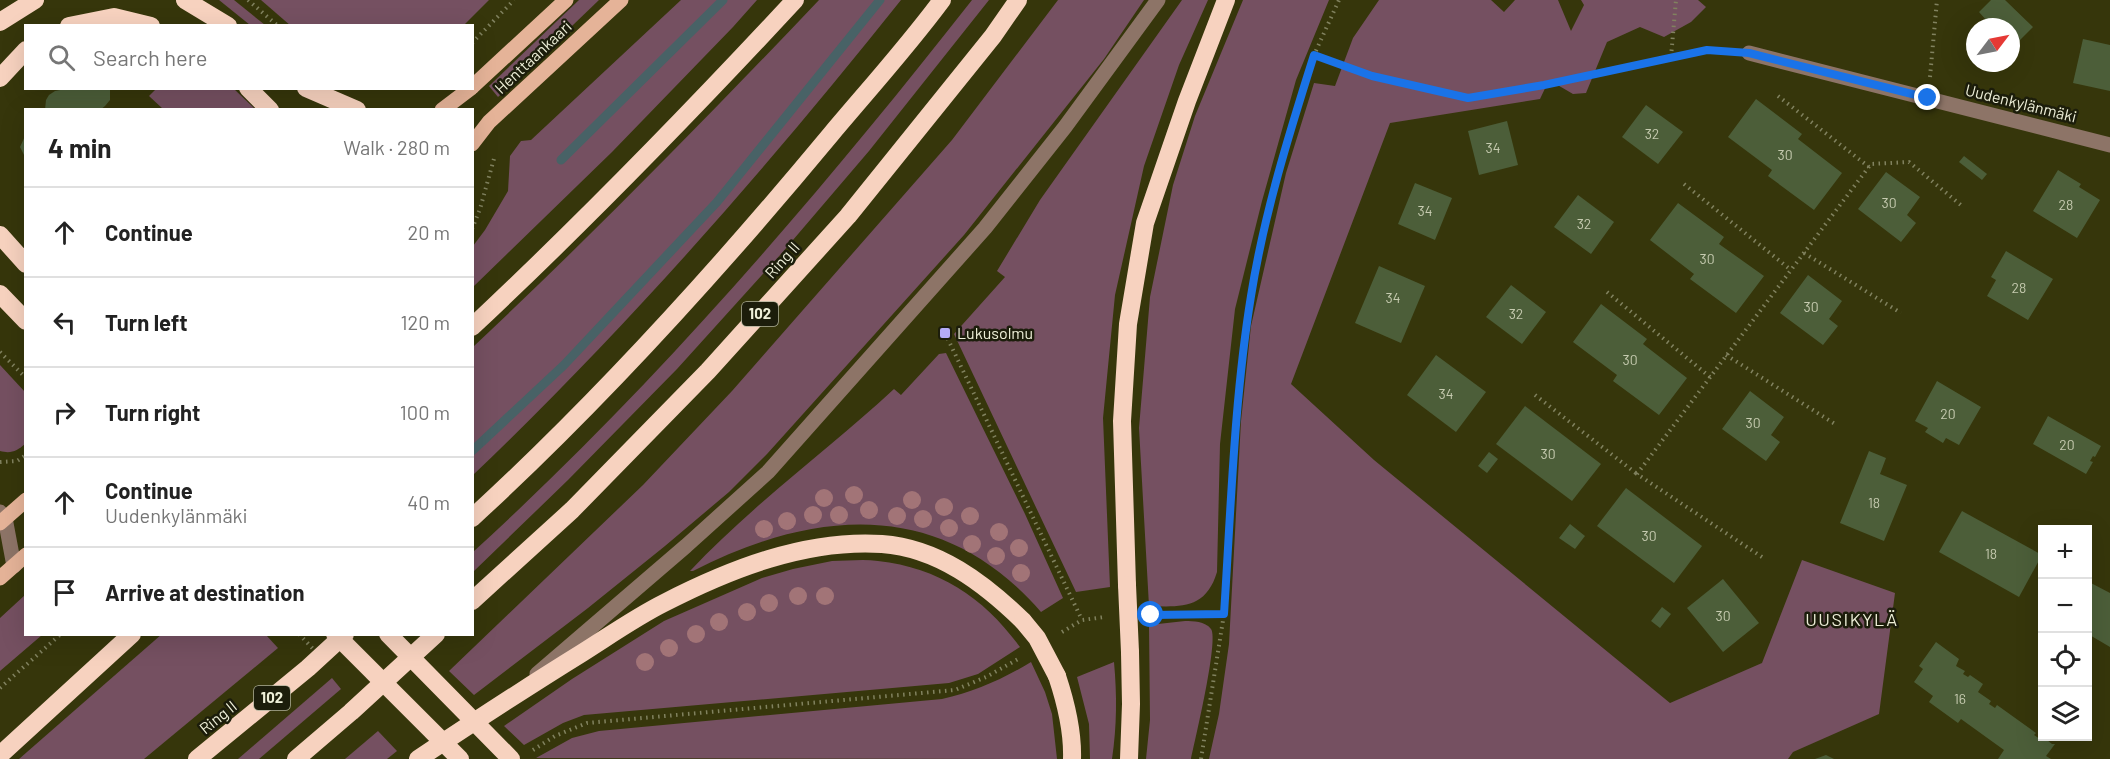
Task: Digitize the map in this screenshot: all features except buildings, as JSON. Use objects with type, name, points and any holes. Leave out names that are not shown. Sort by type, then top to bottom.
[{"type":"highway","points":[[0,22],[35,0]]},
{"type":"highway","points":[[185,0],[225,24]]},
{"type":"highway","points":[[474,325],[540,264],[693,109],[795,0]]},
{"type":"highway","points":[[474,516],[532,463],[664,327],[800,172],[942,0]]},
{"type":"highway","name":"Ring II","points":[[474,599],[572,510],[708,371],[848,216],[993,36],[1018,0]]},
{"type":"highway","points":[[1129,759],[1130,652],[1122,421],[1128,324],[1145,223],[1187,101],[1226,0]]},
{"type":"highway","points":[[77,24],[114,17],[143,24]]},
{"type":"highway","points":[[0,78],[24,52]]},
{"type":"highway","points":[[250,90],[268,108]]},
{"type":"highway","points":[[311,90],[352,108]]},
{"type":"highway","points":[[0,235],[24,262]]},
{"type":"highway","points":[[0,294],[19,315]]},
{"type":"highway","points":[[418,759],[510,698],[663,603],[750,565],[815,547],[883,544],[918,552],[973,577],[996,594],[1023,621],[1037,638],[1057,676],[1066,702],[1072,731],[1072,759]]},
{"type":"highway","points":[[0,755],[130,636]]},
{"type":"highway","points":[[337,636],[460,759]]},
{"type":"highway","name":"Ring II","points":[[197,759],[308,668],[343,636]]},
{"type":"highway","points":[[390,636],[518,757]]},
{"type":"highway","points":[[296,759],[434,636]]},
{"type":"main road","name":"Henttaankaari","points":[[474,86],[566,0]]},
{"type":"main road","name":"Henttaankaari","points":[[474,141],[489,122],[621,0]]},
{"type":"main road","name":"Henttaankaari","points":[[445,108],[469,90]]},
{"type":"main road","points":[[2,518],[24,502]]},
{"type":"main road","points":[[0,578],[7,562],[24,556]]},
{"type":"street","points":[[510,698],[768,472],[985,228],[1065,128],[1158,0]]},
{"type":"street","name":"Uudenkylänmäki","points":[[1749,53],[2110,144]]},
{"type":"street","points":[[2,518],[7,562]]},
{"type":"path","points":[[248,0],[276,24]]},
{"type":"path","points":[[474,41],[514,0]]},
{"type":"path","points":[[1201,759],[1224,614],[1236,410],[1251,296],[1276,177],[1314,55],[1339,0]]},
{"type":"path","points":[[1671,57],[1677,0]]},
{"type":"path","points":[[1928,98],[1937,0]]},
{"type":"path","points":[[1314,55],[1372,76],[1468,98],[1544,85],[1707,50],[1749,53]]},
{"type":"path","points":[[1778,96],[1869,167]]},
{"type":"path","points":[[474,224],[494,157],[500,149]]},
{"type":"path","points":[[1637,474],[1871,164],[1909,162],[1962,206]]},
{"type":"path","points":[[1684,184],[1791,270]]},
{"type":"path","points":[[1804,253],[1901,313]]},
{"type":"path","points":[[1607,292],[1710,377]]},
{"type":"path","points":[[945,333],[1082,620]]},
{"type":"path","points":[[0,352],[24,376]]},
{"type":"path","points":[[1726,356],[1835,424]]},
{"type":"path","points":[[1535,395],[1637,474],[1762,557]]},
{"type":"path","points":[[0,462],[16,461],[24,456]]},
{"type":"path","points":[[1151,615],[1224,614]]},
{"type":"path","points":[[1055,637],[1082,620],[1106,617]]},
{"type":"path","points":[[0,688],[59,636]]},
{"type":"path","points":[[518,757],[555,736],[587,723],[955,690],[986,677],[1027,654]]},
{"type":"shaded area","points":[[219,0],[234,0],[264,24],[249,24]]},
{"type":"shaded area","points":[[261,0],[489,0],[465,24],[289,24]]},
{"type":"shaded area","points":[[579,0],[599,0],[498,97],[489,86]]},
{"type":"shaded area","points":[[681,0],[757,0],[612,152],[474,286],[474,245],[508,191],[510,156],[521,141],[531,140]]},
{"type":"shaded area","points":[[819,0],[901,0],[800,124],[695,245],[586,362],[474,474],[474,346],[734,89]]},
{"type":"shaded area","points":[[972,0],[989,0],[869,151],[781,254],[677,369],[474,571],[474,551],[607,423],[671,355],[795,216]]},
{"type":"shaded area","points":[[1058,0],[1144,0],[1104,59],[964,235],[767,454],[729,492],[665,546],[474,695],[449,671],[643,485],[732,391],[952,140]]},
{"type":"shaded area","points":[[1182,0],[1208,0],[1179,65],[1144,166],[1115,295],[1103,418],[1110,587],[1076,592],[954,334],[1005,277],[997,271],[1040,200]]},
{"type":"shaded area","points":[[1243,0],[1329,0],[1296,80],[1235,309],[1220,444],[1217,572],[1206,593],[1191,603],[1149,606],[1139,428],[1150,297],[1173,185],[1195,116]]},
{"type":"shaded area","points":[[1379,0],[1491,0],[1504,12],[1515,0],[1558,0],[1571,31],[1584,5],[1581,0],[1698,0],[1706,7],[1691,22],[1664,37],[1640,27],[1607,42],[1586,93],[1573,94],[1549,80],[1540,99],[1390,123],[1291,384],[1374,460],[1670,703],[1762,663],[1802,560],[1895,593],[1879,714],[1793,752],[1788,759],[1209,759],[1219,714],[1229,644],[1241,421],[1251,326],[1286,173],[1314,83],[1335,86],[1353,38]]},
{"type":"shaded area","points":[[155,90],[235,90],[254,108],[162,108],[149,96]]},
{"type":"shaded area","points":[[946,353],[1025,514],[1063,598],[1041,612],[1003,575],[963,549],[921,532],[877,525],[832,526],[786,535],[740,550],[690,571],[739,523],[894,389],[901,395],[939,354]]},
{"type":"shaded area","points":[[0,365],[24,391],[24,445],[11,452],[0,451]]},
{"type":"shaded area","points":[[832,561],[878,561],[921,570],[941,578],[976,600],[1020,647],[978,674],[949,683],[584,715],[563,723],[524,745],[504,726],[572,679],[664,621],[762,578]]},
{"type":"shaded area","points":[[24,596],[24,636],[41,636],[0,671],[0,618]]},
{"type":"shaded area","points":[[1185,621],[1206,624],[1211,629],[1213,637],[1209,670],[1191,759],[1146,759],[1150,720],[1149,625]]},
{"type":"shaded area","points":[[160,636],[267,636],[278,648],[144,759],[19,759]]},
{"type":"shaded area","points":[[1031,662],[1052,714],[1057,759],[536,758],[572,738],[599,731],[942,699],[988,684]]},
{"type":"shaded area","points":[[1114,662],[1116,710],[1112,759],[1090,759],[1089,724],[1077,677]]},
{"type":"shaded area","points":[[332,678],[341,689],[259,759],[238,759]]},
{"type":"shaded area","points":[[378,731],[397,751],[387,759],[345,759]]},
{"type":"waterway","points":[[561,160],[723,0]]},
{"type":"waterway","points":[[474,449],[564,365],[717,202],[880,0]]},
{"type":"place","name":"Lukusolmu","points":[[945,333]]},
{"type":"district","name":"UUSIKYLÄ","points":[[1852,620]]},
{"type":"route","points":[[1151,615],[1224,614],[1236,410],[1251,296],[1276,177],[1314,55],[1372,76],[1468,98],[1544,85],[1707,50],[1749,53],[1928,98]]}]
